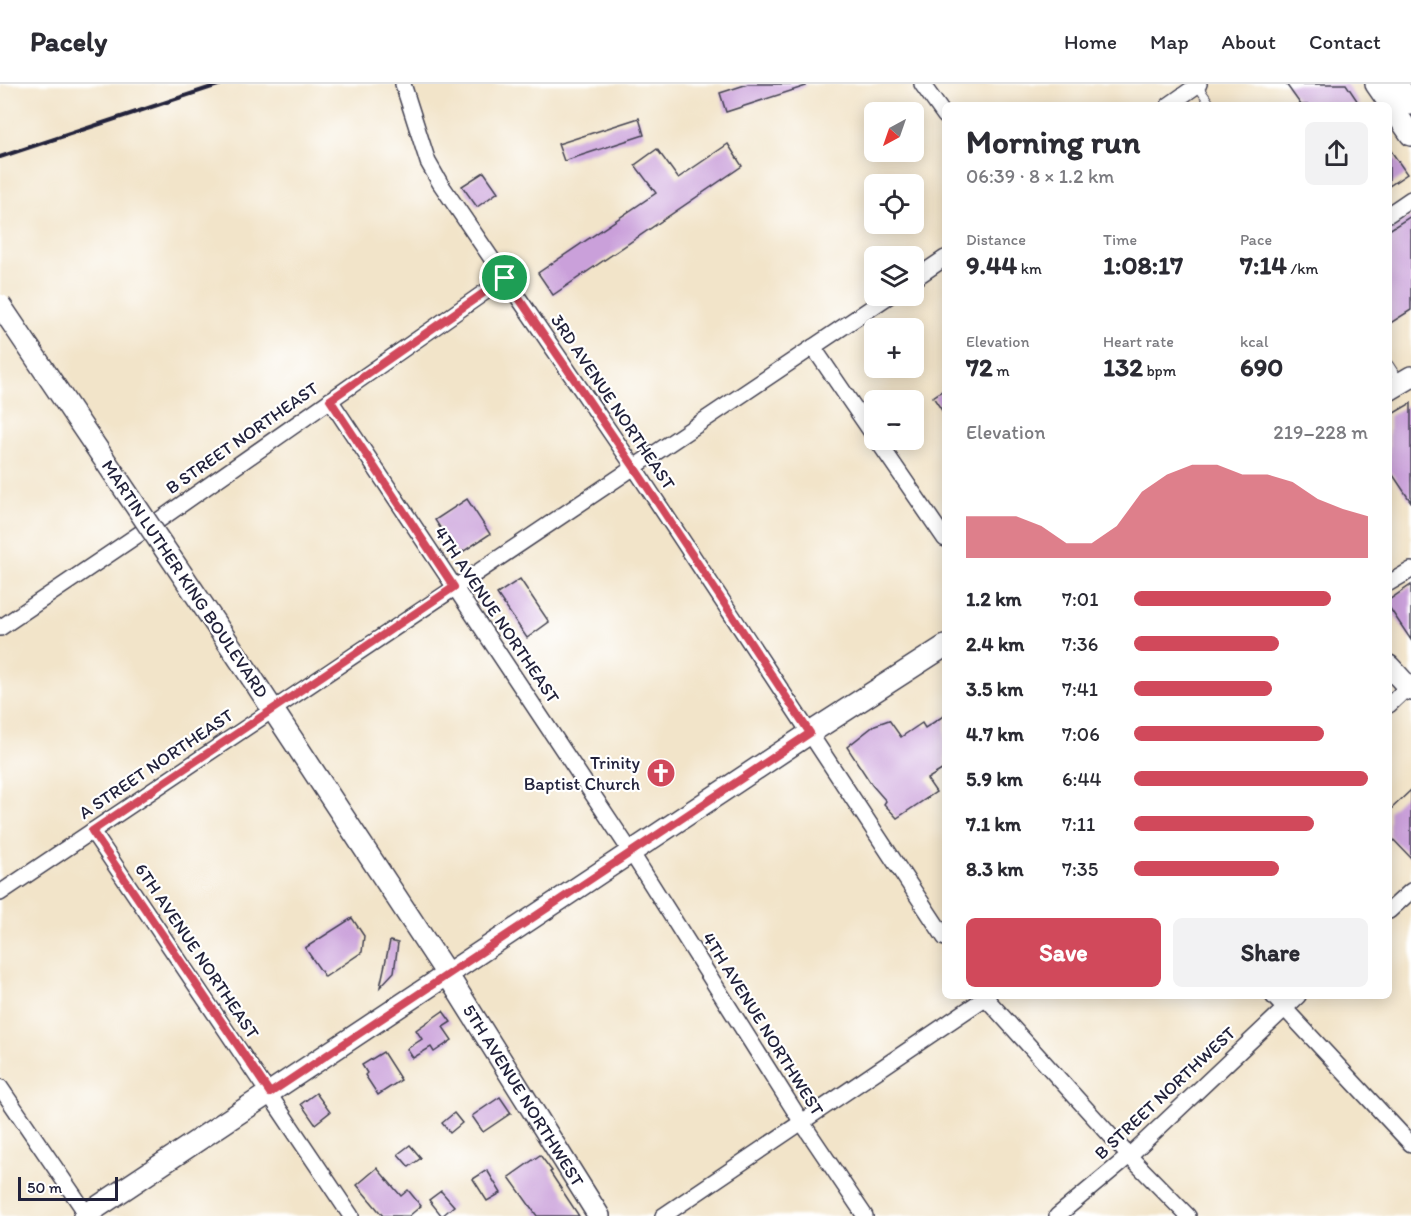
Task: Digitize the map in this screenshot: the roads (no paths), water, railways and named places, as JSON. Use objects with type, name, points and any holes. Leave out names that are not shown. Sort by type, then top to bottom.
[{"type":"street","name":"3RD AVENUE NORTHEAST","points":[[403,84],[432,170],[634,467],[942,933]]},
{"type":"street","points":[[922,84],[942,112]]},
{"type":"street","points":[[1376,84],[1388,102]]},
{"type":"street","points":[[1397,84],[1411,105]]},
{"type":"street","points":[[1173,102],[1198,85]]},
{"type":"street","points":[[1392,107],[1411,135]]},
{"type":"street","points":[[1392,212],[1411,199]]},
{"type":"street","points":[[924,272],[942,260]]},
{"type":"street","name":"B STREET NORTHEAST","points":[[0,628],[505,278]]},
{"type":"street","name":"MARTIN LUTHER KING BOULEVARD","points":[[0,305],[273,708],[447,974]]},
{"type":"street","name":"A STREET NORTHEAST","points":[[0,893],[874,306]]},
{"type":"street","points":[[813,347],[864,421]]},
{"type":"street","name":"4TH AVENUE NORTHEAST","points":[[330,400],[631,852]]},
{"type":"street","points":[[884,450],[942,535]]},
{"type":"street","points":[[1392,581],[1411,570]]},
{"type":"street","points":[[0,1087],[86,1216],[810,733],[942,648]]},
{"type":"street","points":[[1392,669],[1410,688],[1392,703]]},
{"type":"street","name":"6TH AVENUE NORTHEAST","points":[[92,831],[351,1216]]},
{"type":"street","name":"4TH AVENUE NORTHWEST","points":[[631,852],[801,1121],[865,1216]]},
{"type":"street","points":[[1392,908],[1411,891]]},
{"type":"street","name":"5TH AVENUE NORTHWEST","points":[[447,974],[599,1216]]},
{"type":"street","points":[[663,1216],[983,999]]},
{"type":"street","points":[[988,999],[1129,1156],[1188,1216]]},
{"type":"street","points":[[1276,999],[1411,1144]]},
{"type":"street","name":"B STREET NORTHWEST","points":[[1057,1216],[1129,1156],[1295,999]]},
{"type":"lane","points":[[1198,85],[1209,102]]},
{"type":"railway","points":[[0,157],[221,84]]},
{"type":"place","name":"Trinity Baptist Church","points":[[661,773]]}]
